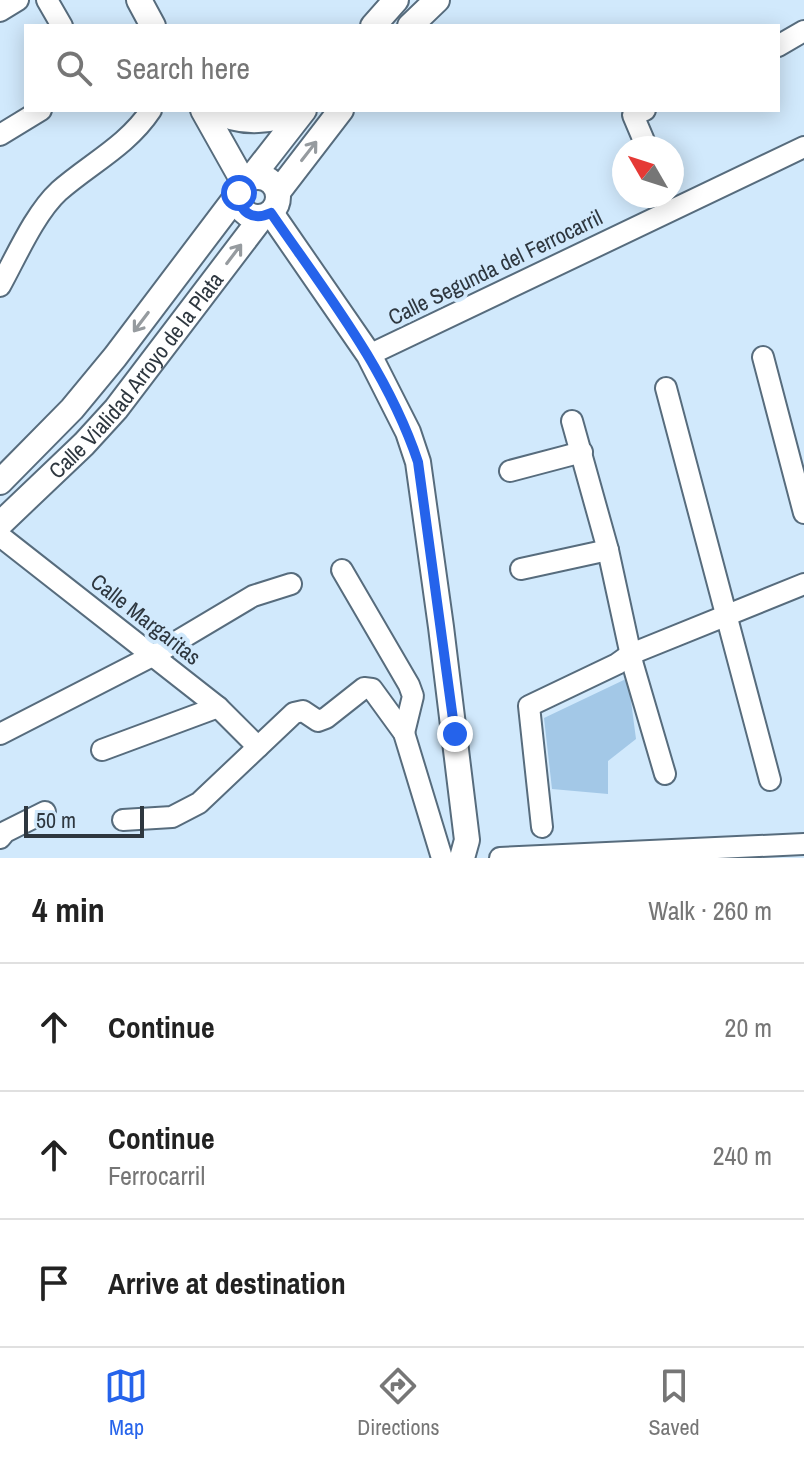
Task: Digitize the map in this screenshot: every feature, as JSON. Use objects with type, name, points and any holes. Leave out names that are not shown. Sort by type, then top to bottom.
[{"type":"main road","points":[[139,0],[152,24]]},
{"type":"main road","points":[[375,24],[396,0]]},
{"type":"main road","points":[[412,24],[437,0]]},
{"type":"main road","points":[[204,112],[245,185],[239,203],[244,211],[252,216],[270,207]]},
{"type":"main road","points":[[219,112],[235,119],[250,120],[298,112]]},
{"type":"main road","name":"Calle Vialidad Arroyo de la Plata","points":[[1,481],[72,409],[115,357],[301,112]]},
{"type":"main road","name":"Calle Vialidad Arroyo de la Plata","points":[[0,524],[84,444],[126,397],[340,112]]},
{"type":"main road","points":[[245,185],[268,179],[270,207],[369,355],[408,432],[418,462],[470,852]]},
{"type":"main road","points":[[1,481],[25,500]]},
{"type":"street","points":[[0,11],[18,0]]},
{"type":"street","points":[[47,0],[61,24]]},
{"type":"street","points":[[780,45],[804,31]]},
{"type":"street","points":[[0,135],[38,112]]},
{"type":"street","points":[[0,286],[47,204],[138,130],[150,112]]},
{"type":"street","points":[[640,112],[633,115],[642,136]]},
{"type":"street","name":"Calle Segunda del Ferrocarril","points":[[684,197],[804,147]]},
{"type":"street","name":"Calle Segunda del Ferrocarril","points":[[369,355],[659,208]]},
{"type":"street","points":[[763,357],[804,513]]},
{"type":"street","points":[[666,388],[770,780]]},
{"type":"street","points":[[572,421],[608,550],[627,661],[665,774]]},
{"type":"street","points":[[510,471],[582,452]]},
{"type":"street","name":"Calle Margaritas","points":[[0,536],[218,707],[258,747]]},
{"type":"street","points":[[521,569],[608,550]]},
{"type":"street","points":[[342,570],[409,685],[413,696],[404,733]]},
{"type":"street","points":[[0,734],[154,655],[253,596],[291,584]]},
{"type":"street","points":[[542,827],[529,706],[804,584]]},
{"type":"street","points":[[726,621],[804,596]]},
{"type":"street","points":[[123,820],[172,817],[199,803],[294,713],[303,711],[318,721],[364,688],[372,689],[404,733],[442,858]]},
{"type":"street","points":[[102,750],[218,707]]},
{"type":"street","points":[[0,838],[5,832],[45,812]]},
{"type":"street","points":[[500,858],[804,844]]},
{"type":"shaded area","points":[[628,678],[636,739],[608,761],[608,794],[552,789],[544,718]]},
{"type":"route","points":[[239,193],[239,203],[244,211],[262,217],[271,213],[369,355],[408,432],[418,462],[455,734]]}]
